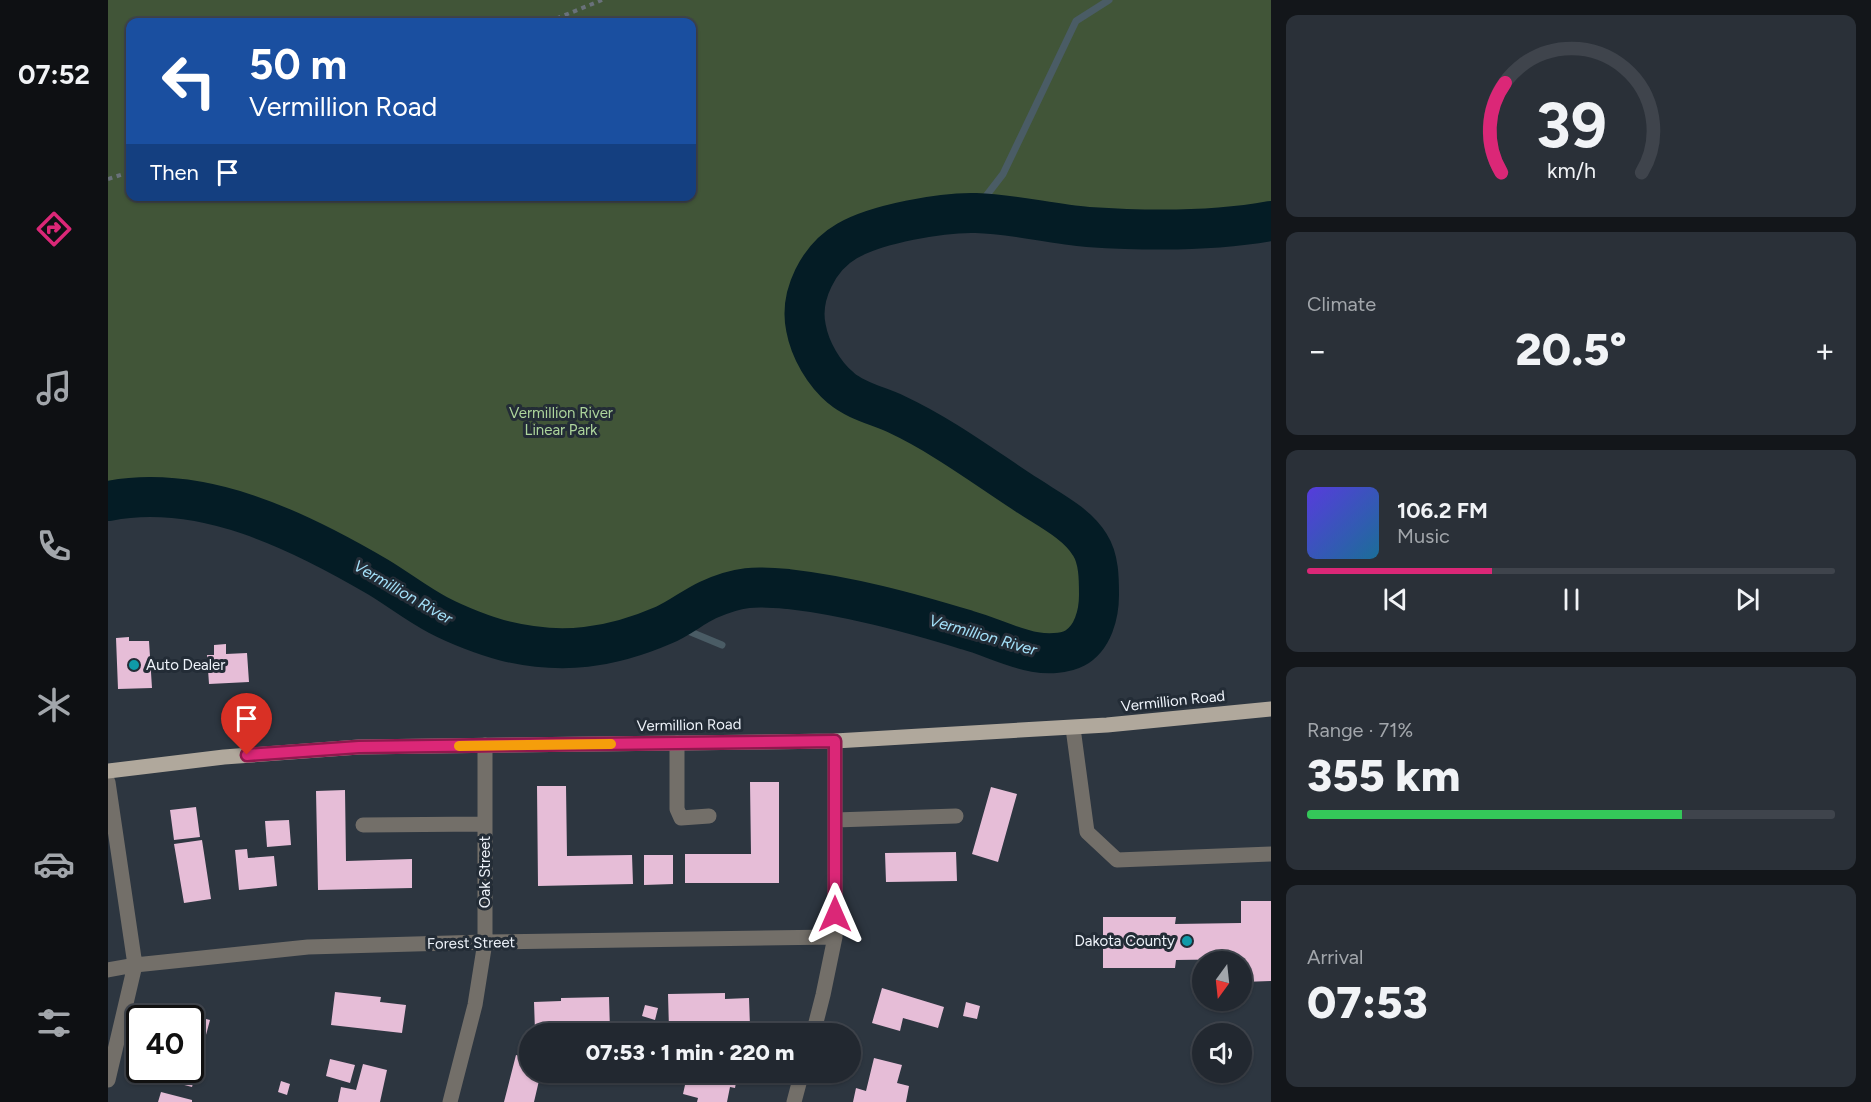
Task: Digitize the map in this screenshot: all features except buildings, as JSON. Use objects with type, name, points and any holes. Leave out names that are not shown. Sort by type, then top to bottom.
[{"type":"main road","name":"Vermillion Road","points":[[108,771],[225,757],[359,747],[835,741],[1072,728],[1271,709]]},
{"type":"street","points":[[1072,728],[1087,832],[1117,860],[1271,854]]},
{"type":"street","points":[[816,1023],[835,937],[835,741]]},
{"type":"street","points":[[677,743],[677,809],[681,818],[709,816]]},
{"type":"street","name":"Oak Street","points":[[450,1102],[475,1005],[485,942],[484,745]]},
{"type":"street","points":[[108,782],[135,965],[108,1080]]},
{"type":"street","points":[[835,820],[956,816]]},
{"type":"street","points":[[363,825],[485,824]]},
{"type":"street","name":"Forest Street","points":[[108,970],[135,965],[308,947],[835,937]]},
{"type":"street","points":[[794,1102],[799,1083]]},
{"type":"path","points":[[558,18],[602,0]]},
{"type":"path","points":[[108,179],[126,173]]},
{"type":"green space","name":"Vermillion River Linear Park","points":[[108,0],[1271,0],[1271,221],[1203,229],[1156,230],[1088,227],[976,213],[928,217],[875,229],[847,241],[837,248],[820,267],[809,290],[805,315],[808,336],[814,353],[824,369],[841,388],[947,442],[1062,517],[1078,530],[1090,545],[1097,563],[1098,610],[1091,632],[1081,644],[1071,650],[1055,653],[1035,652],[945,623],[878,605],[811,592],[766,587],[747,588],[719,595],[664,625],[605,644],[566,648],[526,645],[489,636],[446,619],[378,577],[282,528],[214,505],[179,499],[143,497],[108,501]]},
{"type":"waterway","points":[[973,213],[1003,174],[1076,21],[1109,0]]},
{"type":"waterway","name":"Vermillion River","points":[[108,501],[143,497],[179,499],[214,505],[248,515],[315,543],[378,577],[446,619],[489,636],[526,645],[566,648],[605,644],[664,625],[719,595],[747,588],[766,587],[811,592],[878,605],[945,623],[1035,652],[1066,651],[1081,644],[1091,632],[1096,617],[1099,602],[1099,576],[1090,545],[1078,530],[1062,517],[963,452],[896,414],[847,393],[835,382],[814,353],[806,328],[806,303],[813,278],[837,248],[859,235],[910,220],[962,213],[1018,217],[1088,227],[1156,230],[1203,229],[1271,221]]},
{"type":"waterway","points":[[669,623],[722,645]]},
{"type":"slow traffic","points":[[459,746],[611,744]]},
{"type":"place","name":"Auto Dealer","points":[[134,665]]},
{"type":"place","name":"Dakota County","points":[[1187,941]]},
{"type":"route","points":[[247,755],[359,747],[835,741],[835,914]]}]
